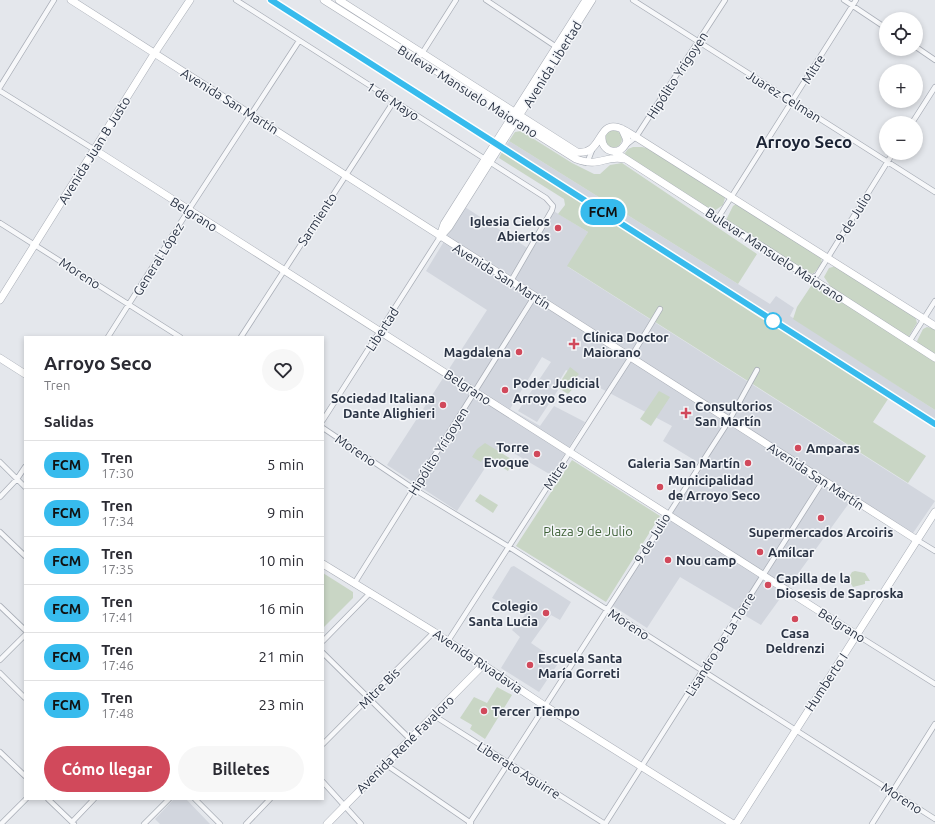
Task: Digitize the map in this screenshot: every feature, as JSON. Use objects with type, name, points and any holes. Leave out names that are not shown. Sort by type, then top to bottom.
[{"type":"main road","name":"Avenida San Martín","points":[[71,0],[534,297],[730,419],[823,481],[917,540]]},
{"type":"main road","name":"Avenida Juan B Justo","points":[[0,300],[154,54],[190,0]]},
{"type":"main road","name":"Bulevar Mansuelo Maiorano","points":[[324,0],[513,120],[576,159],[587,164]]},
{"type":"main road","name":"Bulevar Mansuelo Maiorano","points":[[339,0],[577,152],[584,153],[590,151],[602,137],[603,133],[610,127],[622,129],[935,326]]},
{"type":"main road","name":"Avenida Libertad","points":[[440,237],[449,227],[487,161],[558,48],[586,0]]},
{"type":"main road","name":"Avenida Libertad","points":[[558,48],[592,0]]},
{"type":"main road","points":[[604,161],[614,152],[624,147],[626,136],[622,129]]},
{"type":"main road","name":"Bulevar Mansuelo Maiorano","points":[[602,137],[603,145],[606,149],[614,152],[718,218],[935,358]]},
{"type":"main road","name":"Belgrano","points":[[95,150],[857,635]]},
{"type":"main road","points":[[587,164],[615,158],[625,159]]},
{"type":"main road","points":[[0,358],[24,373]]},
{"type":"main road","name":"Humberto I","points":[[734,824],[796,730],[935,512]]},
{"type":"main road","name":"Avenida Rivadavia","points":[[324,565],[434,632],[545,706],[734,824]]},
{"type":"main road","name":"Avenida René Favaloro","points":[[326,824],[483,665]]},
{"type":"street","points":[[0,87],[54,0]]},
{"type":"street","name":"1 de Mayo","points":[[236,0],[550,203],[552,210],[511,281]]},
{"type":"street","points":[[418,60],[456,0]]},
{"type":"street","points":[[486,0],[558,48]]},
{"type":"street","name":"Juarez Celman","points":[[633,0],[935,192]]},
{"type":"street","name":"Hipólito Yrigoyen","points":[[624,147],[636,137],[725,0]]},
{"type":"street","points":[[844,0],[879,23]]},
{"type":"street","name":"Mitre","points":[[718,218],[793,102],[856,0]]},
{"type":"street","name":"General López","points":[[109,336],[188,210],[299,41]]},
{"type":"street","points":[[923,52],[935,60]]},
{"type":"street","points":[[916,116],[935,87]]},
{"type":"street","name":"Belgrano","points":[[0,91],[95,150]]},
{"type":"street","name":"Sarmiento","points":[[242,336],[394,101]]},
{"type":"street","points":[[587,164],[594,146]]},
{"type":"street","name":"9 de Julio","points":[[810,278],[817,275],[888,162]]},
{"type":"street","name":"Moreno","points":[[0,223],[178,336]]},
{"type":"street","name":"Libertad","points":[[324,418],[440,237]]},
{"type":"street","name":"Hipólito Yrigoyen","points":[[354,584],[534,297]]},
{"type":"street","points":[[909,342],[935,301]]},
{"type":"street","name":"Mitre","points":[[448,641],[570,453],[660,309]]},
{"type":"street","name":"9 de Julio","points":[[471,823],[508,762],[667,513],[730,419],[758,370]]},
{"type":"street","name":"Moreno","points":[[324,429],[414,489],[509,547],[935,819]]},
{"type":"street","points":[[0,462],[24,486]]},
{"type":"street","points":[[0,497],[17,479],[24,468]]},
{"type":"street","name":"Lisandro De La Torre","points":[[605,824],[823,481]]},
{"type":"street","points":[[0,532],[24,555]]},
{"type":"street","name":"Avenida San Martín","points":[[917,540],[935,551]]},
{"type":"street","points":[[324,640],[370,593]]},
{"type":"street","points":[[0,606],[24,629]]},
{"type":"street","name":"Mitre Bis","points":[[324,743],[434,632]]},
{"type":"street","name":"Belgrano","points":[[857,635],[935,684]]},
{"type":"street","points":[[0,660],[24,636]]},
{"type":"street","points":[[324,654],[410,739]]},
{"type":"street","points":[[0,673],[24,697]]},
{"type":"street","name":"Liberato Aguirre","points":[[433,715],[605,824]]},
{"type":"street","points":[[872,824],[935,724]]},
{"type":"street","points":[[0,752],[24,775]]},
{"type":"street","points":[[386,764],[471,823]]},
{"type":"street","points":[[324,783],[362,824]]},
{"type":"street","points":[[2,823],[25,800]]},
{"type":"street","points":[[49,800],[73,823],[93,800]]},
{"type":"street","points":[[144,824],[168,800]]},
{"type":"street","points":[[196,800],[220,824]]},
{"type":"street","points":[[246,824],[269,800]]},
{"type":"shaded area","points":[[509,141],[770,304],[776,296],[794,308],[790,316],[935,410],[935,428],[503,150]]},
{"type":"shaded area","points":[[465,207],[529,249],[552,210],[588,232],[568,267],[935,501],[911,536],[852,499],[761,625],[680,577],[647,628],[610,604],[704,466],[663,441],[672,426],[566,370],[555,388],[558,390],[537,422],[518,411],[551,362],[542,357],[510,409],[540,426],[554,406],[585,422],[551,475],[500,445],[457,511],[387,465],[487,310],[426,271]]},
{"type":"shaded area","points":[[514,566],[571,602],[560,620],[551,615],[531,643],[559,662],[539,692],[501,668],[520,637],[512,630],[525,615],[492,598],[511,567]]},
{"type":"shaded area","points":[[173,800],[187,800],[210,824],[160,824],[155,819]]},
{"type":"green space","points":[[613,130],[619,133],[622,139],[619,145],[613,148],[607,145],[604,139],[607,133]]},
{"type":"green space","points":[[521,131],[572,163],[594,174],[600,174],[610,165],[622,163],[757,254],[738,284],[509,141],[515,132]]},
{"type":"green space","points":[[633,147],[650,149],[723,194],[725,198],[723,205],[714,211],[711,211],[626,157],[625,153],[628,149]]},
{"type":"green space","points":[[503,150],[888,399],[873,422],[926,456],[908,483],[567,266],[588,232],[558,214],[565,205],[564,199],[499,158]]},
{"type":"green space","points":[[736,204],[821,257],[822,263],[814,273],[811,274],[726,220],[733,206]]},
{"type":"green space","points":[[836,266],[915,316],[917,323],[909,336],[907,337],[831,287],[824,277],[829,268]]},
{"type":"green space","points":[[813,283],[935,362],[935,410],[793,319],[797,307]]},
{"type":"green space","points":[[927,327],[935,329],[935,355],[918,344],[917,341],[923,329]]},
{"type":"green space","points":[[570,367],[579,374],[574,380],[578,383],[568,394],[557,387]]},
{"type":"green space","points":[[659,391],[670,397],[651,426],[640,419]]},
{"type":"green space","points":[[485,443],[518,463],[514,469],[510,467],[508,471],[485,456],[481,462],[472,457],[477,449]]},
{"type":"green space","name":"Plaza 9 de Julio","points":[[572,460],[660,516],[606,602],[516,546]]},
{"type":"green space","points":[[480,494],[498,505],[493,513],[475,501]]},
{"type":"green space","points":[[855,571],[865,573],[870,581],[865,581],[865,584],[853,587],[848,579],[852,572]]},
{"type":"green space","points":[[324,574],[353,592],[353,598],[324,627]]},
{"type":"green space","name":"Tercer Tiempo","points":[[497,687],[512,695],[485,739],[470,729],[472,725],[460,718],[474,697],[487,703]]},
{"type":"railway","points":[[271,0],[935,424]]},
{"type":"train","name":"FCM","points":[[271,0],[935,424]]},
{"type":"place","name":"Iglesia Cielos Abiertos","points":[[558,228]]},
{"type":"place","name":"Clínica Doctor Maiorano","points":[[574,344]]},
{"type":"place","name":"Magdalena","points":[[519,352]]},
{"type":"place","name":"Poder Judicial Arroyo Seco","points":[[505,390]]},
{"type":"place","name":"Sociedad Italiana Dante Alighieri","points":[[443,405]]},
{"type":"place","name":"Consultorios San Martín","points":[[686,413]]},
{"type":"place","name":"Amparas","points":[[798,448]]},
{"type":"place","name":"Torre Evoque","points":[[537,454]]},
{"type":"place","name":"Galeria San Martín","points":[[748,463]]},
{"type":"place","name":"Municipalidad de Arroyo Seco","points":[[660,487]]},
{"type":"place","name":"Supermercados Arcoiris","points":[[821,518]]},
{"type":"place","name":"Amílcar","points":[[760,552]]},
{"type":"place","name":"Nou camp","points":[[668,560]]},
{"type":"place","name":"Capilla de la Diosesis de Saproska","points":[[768,585]]},
{"type":"place","name":"Colegio Santa Lucia","points":[[546,613]]},
{"type":"place","name":"Casa Deldrenzi","points":[[795,619]]},
{"type":"place","name":"Escuela Santa María Gorreti","points":[[530,665]]},
{"type":"place","name":"Tercer Tiempo","points":[[484,711]]},
{"type":"district","name":"Arroyo Seco","points":[[804,142]]}]
